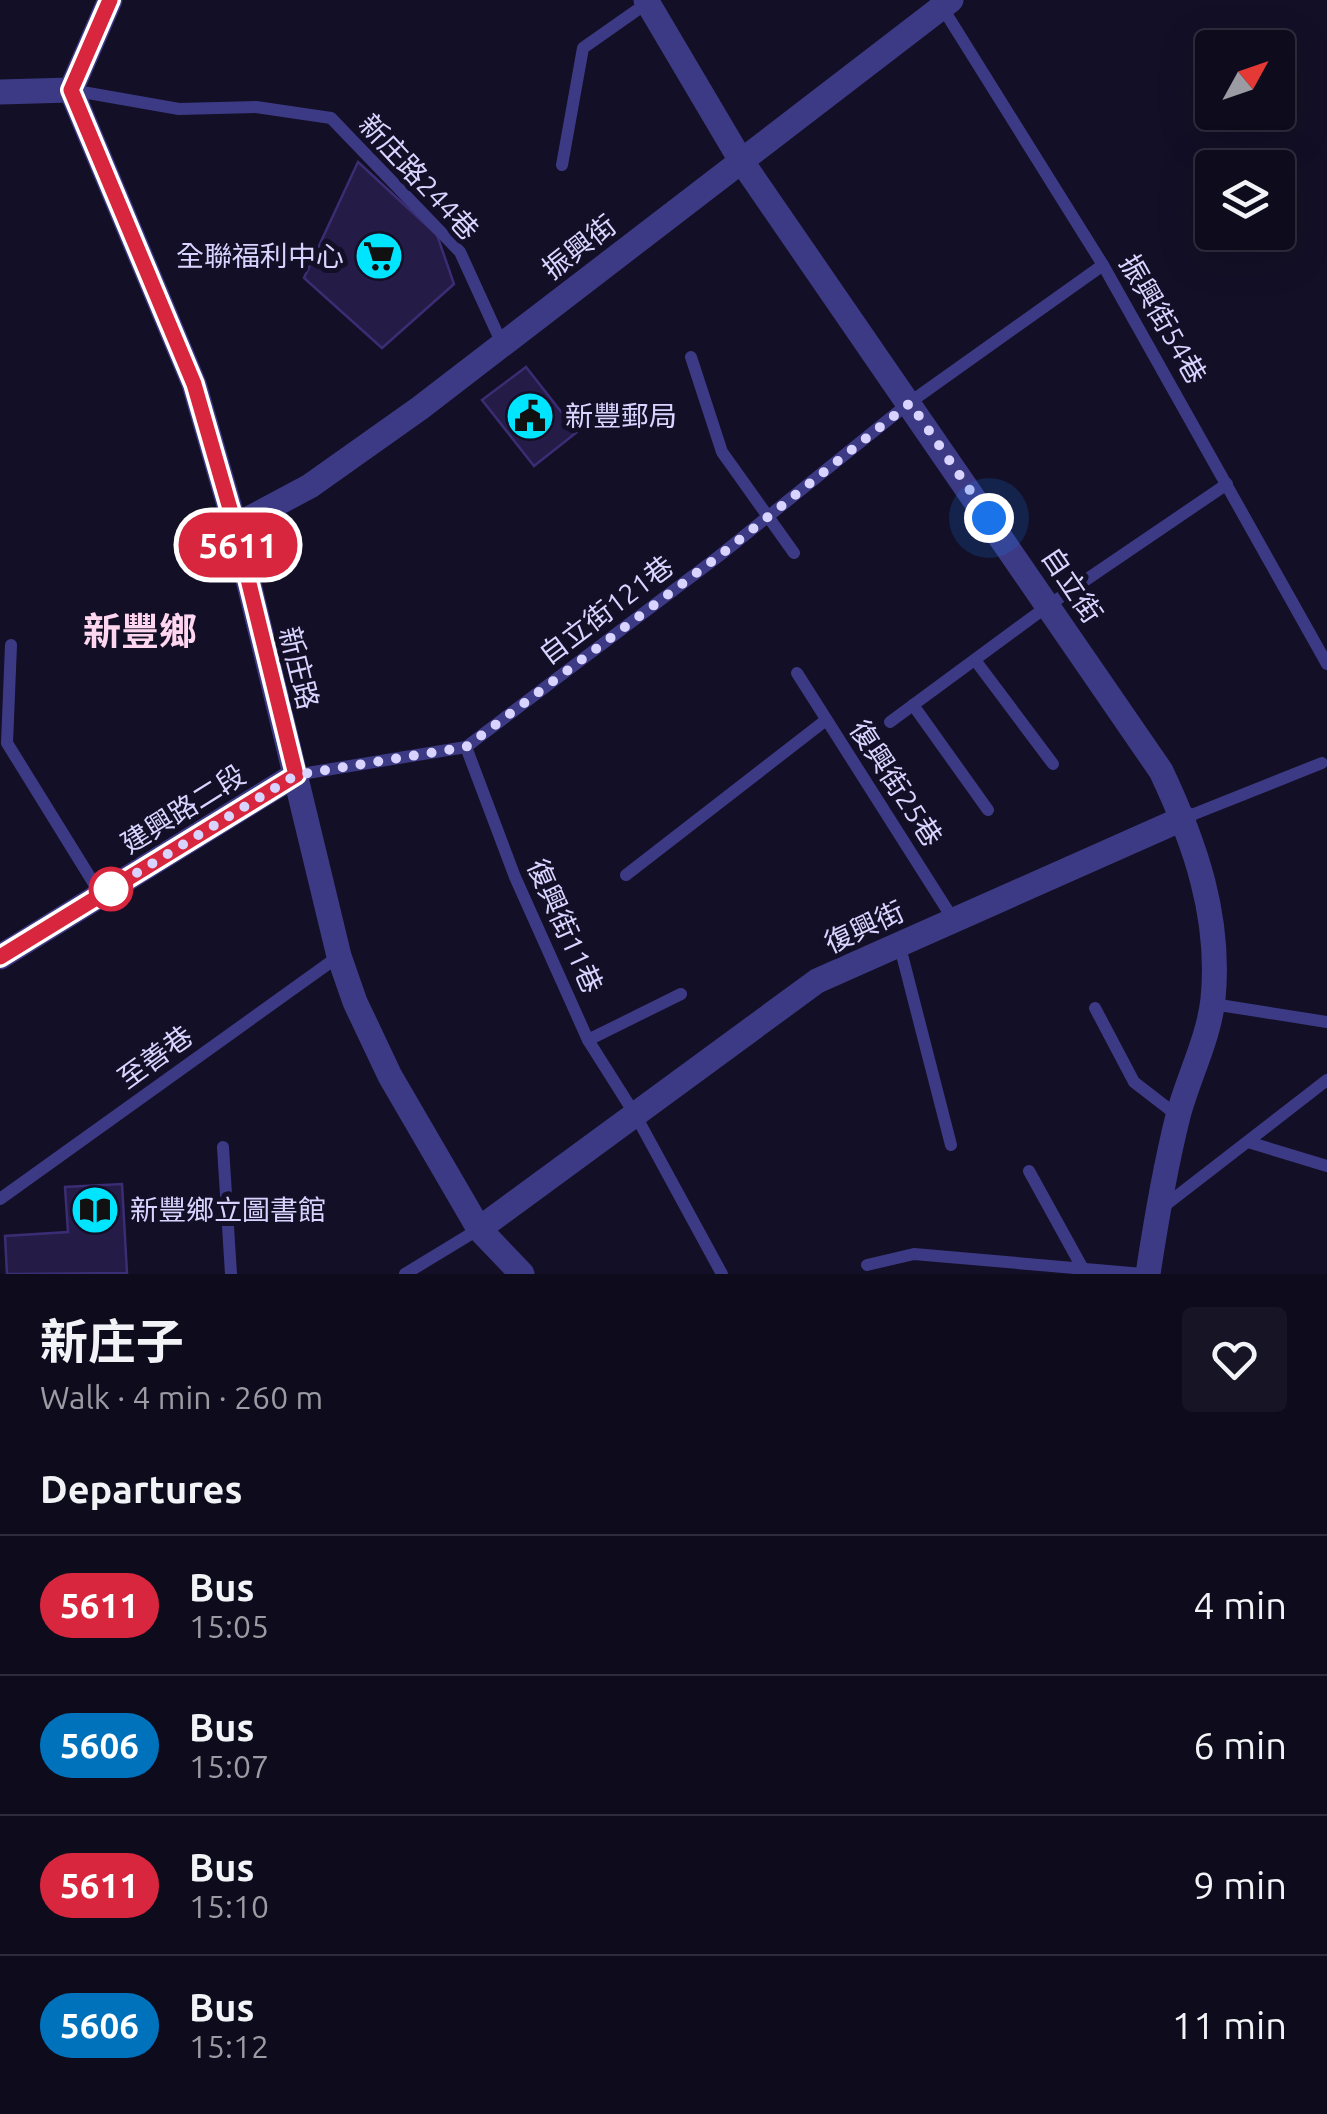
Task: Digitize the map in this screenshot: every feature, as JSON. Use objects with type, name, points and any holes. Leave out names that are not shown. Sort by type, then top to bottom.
[{"type":"street","points":[[0,92],[71,90],[110,0]]},
{"type":"street","name":"自立街","points":[[646,1],[740,160],[1049,605],[1161,771],[1184,818],[1209,898],[1215,959],[1213,1004],[1178,1116],[1146,1274]]},
{"type":"street","name":"振興街","points":[[235,526],[310,486],[503,346],[946,4]]},
{"type":"street","name":"新庄路","points":[[71,90],[194,384],[235,526],[339,956],[390,1076],[479,1228],[522,1274]]},
{"type":"street","name":"建興路二段","points":[[0,956],[296,775]]},
{"type":"street","name":"復興街","points":[[479,1228],[817,981],[1184,818]]},
{"type":"lane","points":[[562,166],[583,48],[646,1]]},
{"type":"lane","name":"振興街54巷","points":[[946,4],[1103,265],[1327,664]]},
{"type":"lane","name":"新庄路244巷","points":[[71,90],[180,109],[256,107],[330,118],[460,252],[503,346]]},
{"type":"lane","name":"自立街121巷","points":[[296,775],[466,747],[910,403],[1103,265]]},
{"type":"lane","points":[[691,357],[722,452],[794,553]]},
{"type":"lane","points":[[890,722],[1049,605],[1227,484]]},
{"type":"lane","points":[[12,645],[7,742],[101,895]]},
{"type":"lane","points":[[975,660],[1054,764]]},
{"type":"lane","name":"復興街25巷","points":[[797,673],[953,919]]},
{"type":"lane","points":[[913,705],[988,810]]},
{"type":"lane","points":[[626,875],[826,720]]},
{"type":"lane","name":"復興街11巷","points":[[466,747],[516,877],[588,1040],[636,1116],[722,1274]]},
{"type":"lane","name":"復興街","points":[[1184,818],[1322,762]]},
{"type":"lane","points":[[899,943],[951,1145]]},
{"type":"lane","name":"至善巷","points":[[0,1199],[339,956]]},
{"type":"lane","points":[[588,1040],[680,994]]},
{"type":"lane","points":[[1213,1004],[1327,1022]]},
{"type":"lane","points":[[1095,1008],[1134,1082],[1178,1116]]},
{"type":"lane","points":[[1157,1212],[1327,1080]]},
{"type":"lane","points":[[1248,1142],[1327,1166]]},
{"type":"lane","points":[[223,1147],[231,1274]]},
{"type":"lane","points":[[1029,1170],[1083,1269]]},
{"type":"lane","points":[[406,1274],[479,1228]]},
{"type":"lane","points":[[867,1265],[914,1254],[1146,1274]]},
{"type":"building","name":"全聯福利中心","points":[[358,162],[437,235],[454,284],[382,348],[304,278]]},
{"type":"building","name":"新豐郵局","points":[[526,367],[577,432],[534,466],[482,400]]},
{"type":"building","name":"新豐鄉立圖書館","points":[[122,1184],[127,1273],[7,1274],[5,1236],[68,1232],[65,1187]]},
{"type":"bus line","name":"5611","points":[[0,957],[296,775],[240,561],[235,526],[194,384],[71,90],[110,0]]},
{"type":"place","name":"全聯福利中心","points":[[379,256]]},
{"type":"place","name":"新豐郵局","points":[[530,416]]},
{"type":"place","name":"新豐鄉立圖書館","points":[[95,1210]]},
{"type":"district","name":"新豐鄉","points":[[140,632]]},
{"type":"route","points":[[111,889],[101,895],[296,775],[466,747],[719,556],[910,403],[989,518]]}]
